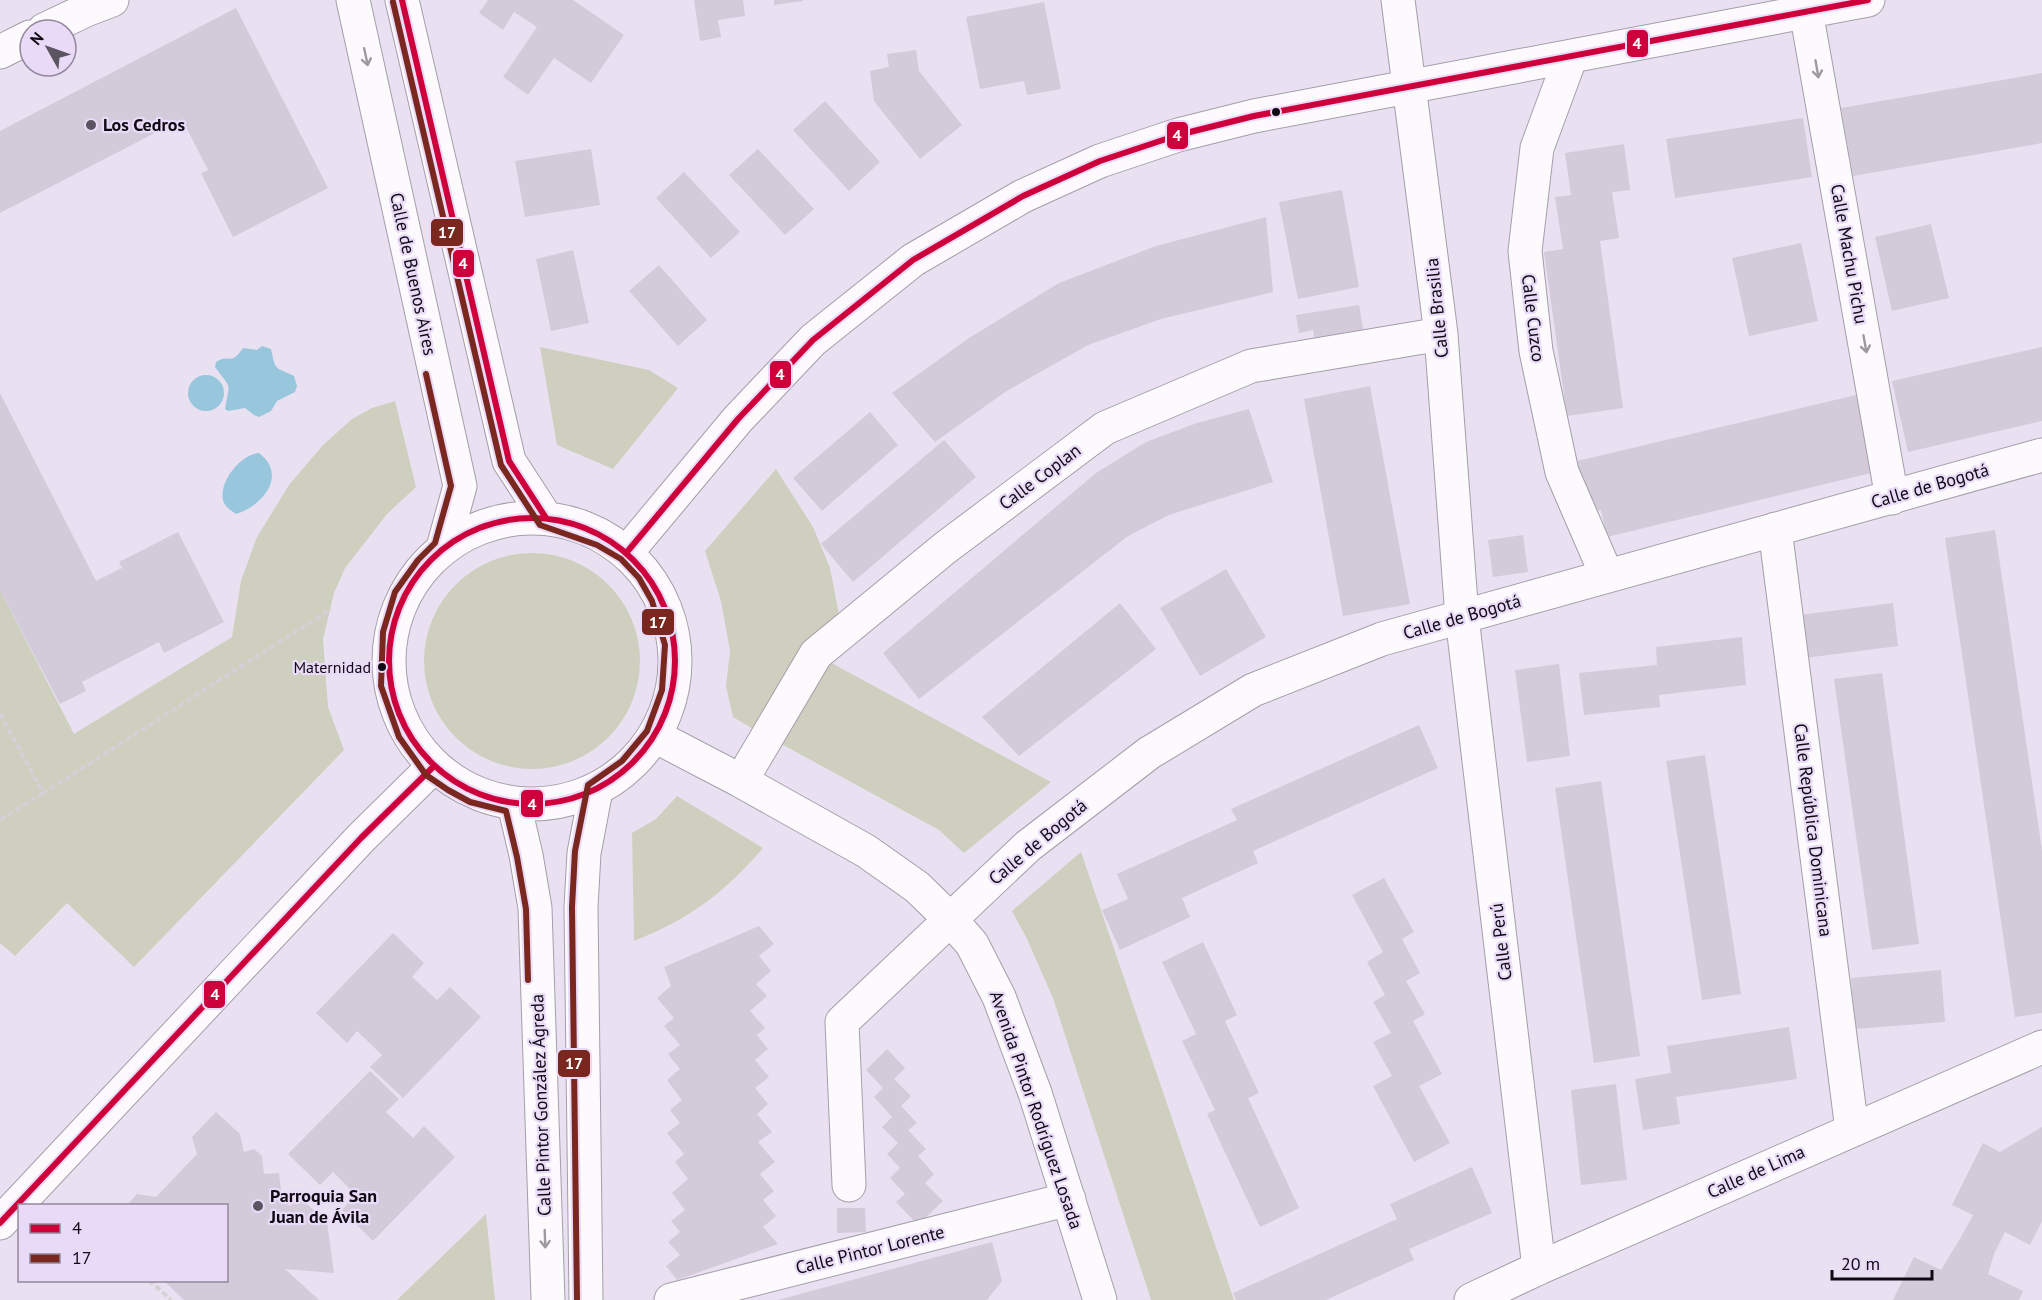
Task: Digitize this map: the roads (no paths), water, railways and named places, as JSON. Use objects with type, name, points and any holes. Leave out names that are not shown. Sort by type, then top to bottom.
[{"type":"street","points":[[70,18],[112,0]]},
{"type":"street","name":"Calle de Buenos Aires","points":[[353,0],[460,486],[443,548]]},
{"type":"street","points":[[402,0],[509,461],[546,518]]},
{"type":"street","name":"Calle Brasilia","points":[[1398,0],[1441,334],[1462,617]]},
{"type":"street","points":[[627,552],[738,418],[813,340],[913,260],[1023,196],[1100,161],[1178,135],[1254,116],[1868,0]]},
{"type":"street","name":"Calle Machu Pichu","points":[[1806,11],[1892,498]]},
{"type":"street","name":"Calle Cuzco","points":[[1571,56],[1537,148],[1525,251],[1536,351],[1562,472],[1607,576]]},
{"type":"street","name":"Calle Coplan","points":[[741,781],[816,654],[945,548],[1105,428],[1251,366],[1441,334]]},
{"type":"street","name":"Calle de Bogotá","points":[[849,1185],[842,1022],[1028,846],[1149,753],[1253,690],[1382,639],[1892,498],[2042,454]]},
{"type":"street","points":[[516,517],[546,518],[601,537],[627,552],[646,573],[660,597],[674,644],[671,692],[655,736],[628,768],[596,790],[556,803],[514,804],[474,794],[453,783],[432,768],[407,733],[390,684],[392,633],[404,595],[425,566],[443,548],[483,524],[516,517]]},
{"type":"street","name":"Calle República Dominicana","points":[[1774,530],[1852,1130]]},
{"type":"street","name":"Calle Perú","points":[[1462,617],[1539,1268]]},
{"type":"street","name":"Avenida Pintor Rodríguez Losada","points":[[655,736],[866,851],[917,887],[972,944],[999,998],[1035,1093],[1100,1300]]},
{"type":"street","points":[[0,1222],[353,847],[432,768]]},
{"type":"street","points":[[586,1300],[581,907],[584,853],[596,790]]},
{"type":"street","name":"Calle Pintor González Ágreda","points":[[514,804],[535,908],[548,1300]]},
{"type":"street","name":"Calle de Lima","points":[[1471,1300],[2042,1047]]},
{"type":"street","name":"Calle Pintor Lorente","points":[[671,1300],[1069,1199]]},
{"type":"water","points":[[262,346],[271,349],[274,362],[279,369],[294,376],[297,386],[295,392],[277,401],[271,411],[259,417],[245,408],[228,411],[225,409],[228,386],[215,367],[216,362],[235,357],[243,348],[257,350]]},
{"type":"water","points":[[206,375],[219,380],[224,393],[219,406],[206,411],[193,406],[188,393],[193,380]]},
{"type":"water","points":[[259,453],[267,462],[272,480],[263,497],[246,510],[236,514],[223,500],[224,485],[239,463]]},
{"type":"place","name":"Los Cedros","points":[[91,125]]},
{"type":"place","name":"Maternidad","points":[[382,667]]},
{"type":"place","name":"Parroquia San Juan de Ávila","points":[[258,1206]]}]
